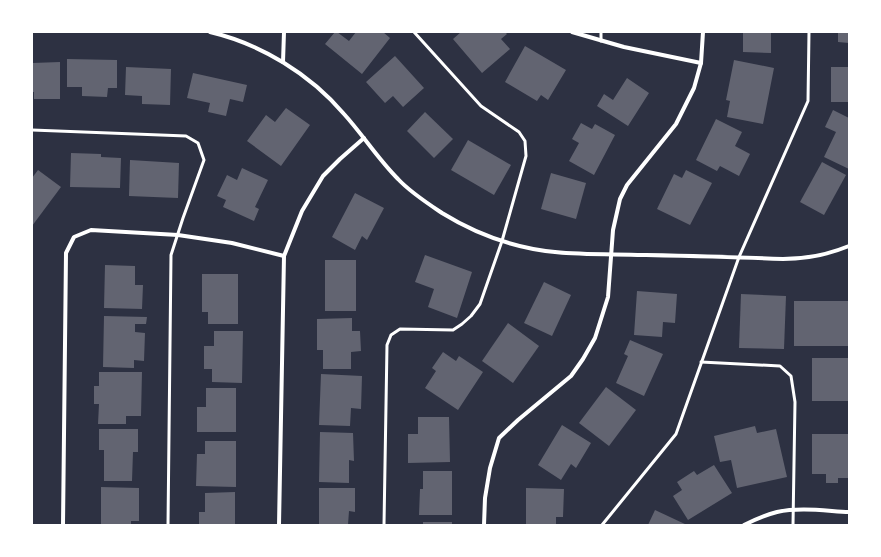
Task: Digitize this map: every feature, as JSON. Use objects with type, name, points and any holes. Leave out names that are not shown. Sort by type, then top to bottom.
[{"type":"street","points":[[210,32],[223,35],[262,51],[283,62],[302,75],[344,113],[398,180],[442,213],[464,225],[502,241],[554,252],[799,259],[814,258],[833,253],[849,246]]},
{"type":"street","points":[[283,62],[284,32]]},
{"type":"street","points":[[572,32],[624,47],[701,63]]},
{"type":"street","points":[[484,525],[485,498],[490,468],[500,438],[518,420],[572,376],[595,338],[608,297],[613,230],[620,199],[627,185],[676,124],[694,88],[701,63],[703,32]]},
{"type":"street","points":[[278,525],[284,256],[302,211],[323,176],[364,138]]},
{"type":"street","points":[[63,525],[66,252],[74,237],[91,230],[178,235],[232,243],[284,256]]},
{"type":"street","points":[[744,525],[776,512],[794,510],[849,512]]},
{"type":"lane","points":[[384,525],[387,345],[392,335],[400,329],[453,330],[466,320],[480,304],[502,241],[526,156],[525,141],[519,132],[481,106],[414,32]]},
{"type":"lane","points":[[601,32],[601,41]]},
{"type":"lane","points":[[602,525],[676,434],[739,257],[808,101],[809,32]]},
{"type":"lane","points":[[32,130],[186,136],[198,143],[204,160],[171,255],[168,525]]},
{"type":"lane","points":[[701,362],[780,366],[791,376],[795,402],[794,525]]},
{"type":"building","points":[[335,32],[349,41],[356,32],[383,32],[390,38],[362,74],[325,44]]},
{"type":"building","points":[[461,32],[505,32],[507,34],[501,39],[510,49],[482,73],[453,39]]},
{"type":"building","points":[[743,32],[771,32],[771,53],[743,52]]},
{"type":"building","points":[[838,32],[849,32],[849,43],[838,42]]},
{"type":"building","points":[[525,46],[566,70],[548,100],[541,95],[537,101],[505,82]]},
{"type":"building","points":[[395,56],[424,88],[403,107],[393,96],[385,103],[366,82]]},
{"type":"building","points":[[67,59],[117,60],[117,88],[108,88],[107,97],[82,96],[82,87],[67,87]]},
{"type":"building","points":[[734,60],[774,68],[763,124],[727,117],[730,101],[726,100]]},
{"type":"building","points":[[60,62],[60,99],[34,99],[34,92],[32,92],[32,63]]},
{"type":"building","points":[[126,67],[171,69],[170,105],[142,104],[142,96],[125,95]]},
{"type":"building","points":[[831,67],[849,67],[849,102],[831,102]]},
{"type":"building","points":[[193,73],[247,85],[243,102],[230,99],[226,116],[208,112],[210,103],[187,98]]},
{"type":"building","points":[[627,78],[649,93],[628,126],[597,106],[604,94],[613,100]]},
{"type":"building","points":[[286,108],[310,125],[281,166],[247,141],[266,115],[275,122]]},
{"type":"building","points":[[833,110],[849,118],[849,169],[824,157],[836,132],[825,127]]},
{"type":"building","points":[[425,112],[453,139],[434,158],[407,131]]},
{"type":"building","points":[[716,119],[742,132],[735,146],[750,154],[739,176],[720,166],[717,171],[696,160]]},
{"type":"building","points":[[581,123],[592,129],[595,124],[615,135],[594,175],[569,161],[579,143],[572,139]]},
{"type":"building","points":[[468,140],[511,165],[494,195],[451,170]]},
{"type":"building","points":[[71,153],[101,154],[101,157],[121,158],[120,188],[70,187]]},
{"type":"building","points":[[130,160],[179,163],[178,198],[129,196]]},
{"type":"building","points":[[822,162],[846,175],[824,215],[800,202]]},
{"type":"building","points":[[242,168],[268,180],[255,207],[259,209],[254,221],[223,207],[226,200],[217,196],[227,175],[237,180]]},
{"type":"building","points":[[38,170],[61,187],[32,226],[32,178]]},
{"type":"building","points":[[686,170],[712,183],[690,225],[657,209],[674,174],[682,178]]},
{"type":"building","points":[[551,173],[586,183],[576,219],[541,209]]},
{"type":"building","points":[[355,193],[384,208],[367,240],[362,236],[355,250],[332,237]]},
{"type":"building","points":[[425,255],[472,272],[457,318],[428,307],[434,289],[415,282]]},
{"type":"building","points":[[325,260],[356,260],[356,311],[325,311]]},
{"type":"building","points":[[105,265],[135,266],[135,285],[143,285],[142,309],[104,308]]},
{"type":"building","points":[[202,274],[238,274],[238,324],[208,324],[208,312],[202,312]]},
{"type":"building","points":[[544,282],[571,295],[552,336],[524,323]]},
{"type":"building","points":[[637,291],[677,294],[675,323],[663,322],[662,337],[634,335]]},
{"type":"building","points":[[741,294],[786,296],[784,349],[739,348]]},
{"type":"building","points":[[794,301],[848,301],[848,346],[794,346]]},
{"type":"building","points":[[104,316],[147,317],[146,324],[135,324],[135,332],[145,333],[144,361],[134,360],[134,368],[103,367]]},
{"type":"building","points":[[352,318],[352,331],[360,331],[361,351],[351,352],[351,369],[323,369],[323,350],[317,350],[317,319]]},
{"type":"building","points":[[508,323],[539,346],[513,383],[482,361]]},
{"type":"building","points":[[214,331],[243,331],[242,383],[212,382],[212,369],[204,369],[204,346],[214,346]]},
{"type":"building","points":[[630,340],[663,354],[644,396],[616,383],[628,356],[624,354]]},
{"type":"building","points":[[443,352],[456,361],[459,356],[483,372],[458,410],[425,388],[436,371],[432,368]]},
{"type":"building","points":[[812,358],[849,358],[849,401],[812,401]]},
{"type":"building","points":[[99,372],[142,372],[141,416],[126,416],[126,424],[98,424],[99,404],[94,404],[94,386],[99,386]]},
{"type":"building","points":[[321,374],[362,376],[361,409],[351,408],[350,426],[319,425]]},
{"type":"building","points":[[606,387],[636,410],[609,446],[579,423]]},
{"type":"building","points":[[206,388],[236,388],[236,432],[197,432],[197,407],[206,407]]},
{"type":"building","points":[[418,417],[449,417],[450,462],[408,463],[408,434],[418,434]]},
{"type":"building","points":[[562,425],[591,443],[576,468],[571,464],[561,480],[538,465]]},
{"type":"building","points":[[755,426],[757,433],[776,429],[787,477],[737,488],[731,460],[720,462],[714,436]]},
{"type":"building","points":[[99,429],[138,429],[138,452],[133,452],[132,481],[104,481],[104,450],[99,450]]},
{"type":"building","points":[[320,432],[353,433],[354,461],[349,460],[349,483],[319,482]]},
{"type":"building","points":[[812,434],[849,434],[849,478],[838,478],[838,483],[826,483],[826,474],[812,474]]},
{"type":"building","points":[[205,441],[236,441],[236,487],[196,486],[197,454],[205,454]]},
{"type":"building","points":[[714,465],[732,493],[688,520],[673,496],[682,490],[677,482],[694,471],[697,475]]},
{"type":"building","points":[[423,471],[452,471],[452,515],[419,515],[420,489],[423,489]]},
{"type":"building","points":[[101,487],[139,488],[139,521],[131,521],[131,525],[101,525]]},
{"type":"building","points":[[319,488],[355,488],[355,512],[349,511],[348,525],[319,525]]},
{"type":"building","points":[[526,488],[564,489],[563,517],[556,517],[556,525],[526,525]]},
{"type":"building","points":[[235,492],[235,525],[199,525],[199,512],[205,512],[205,493]]},
{"type":"building","points":[[655,510],[687,525],[648,525]]},
{"type":"building","points":[[423,522],[452,522],[452,525],[423,525]]}]
